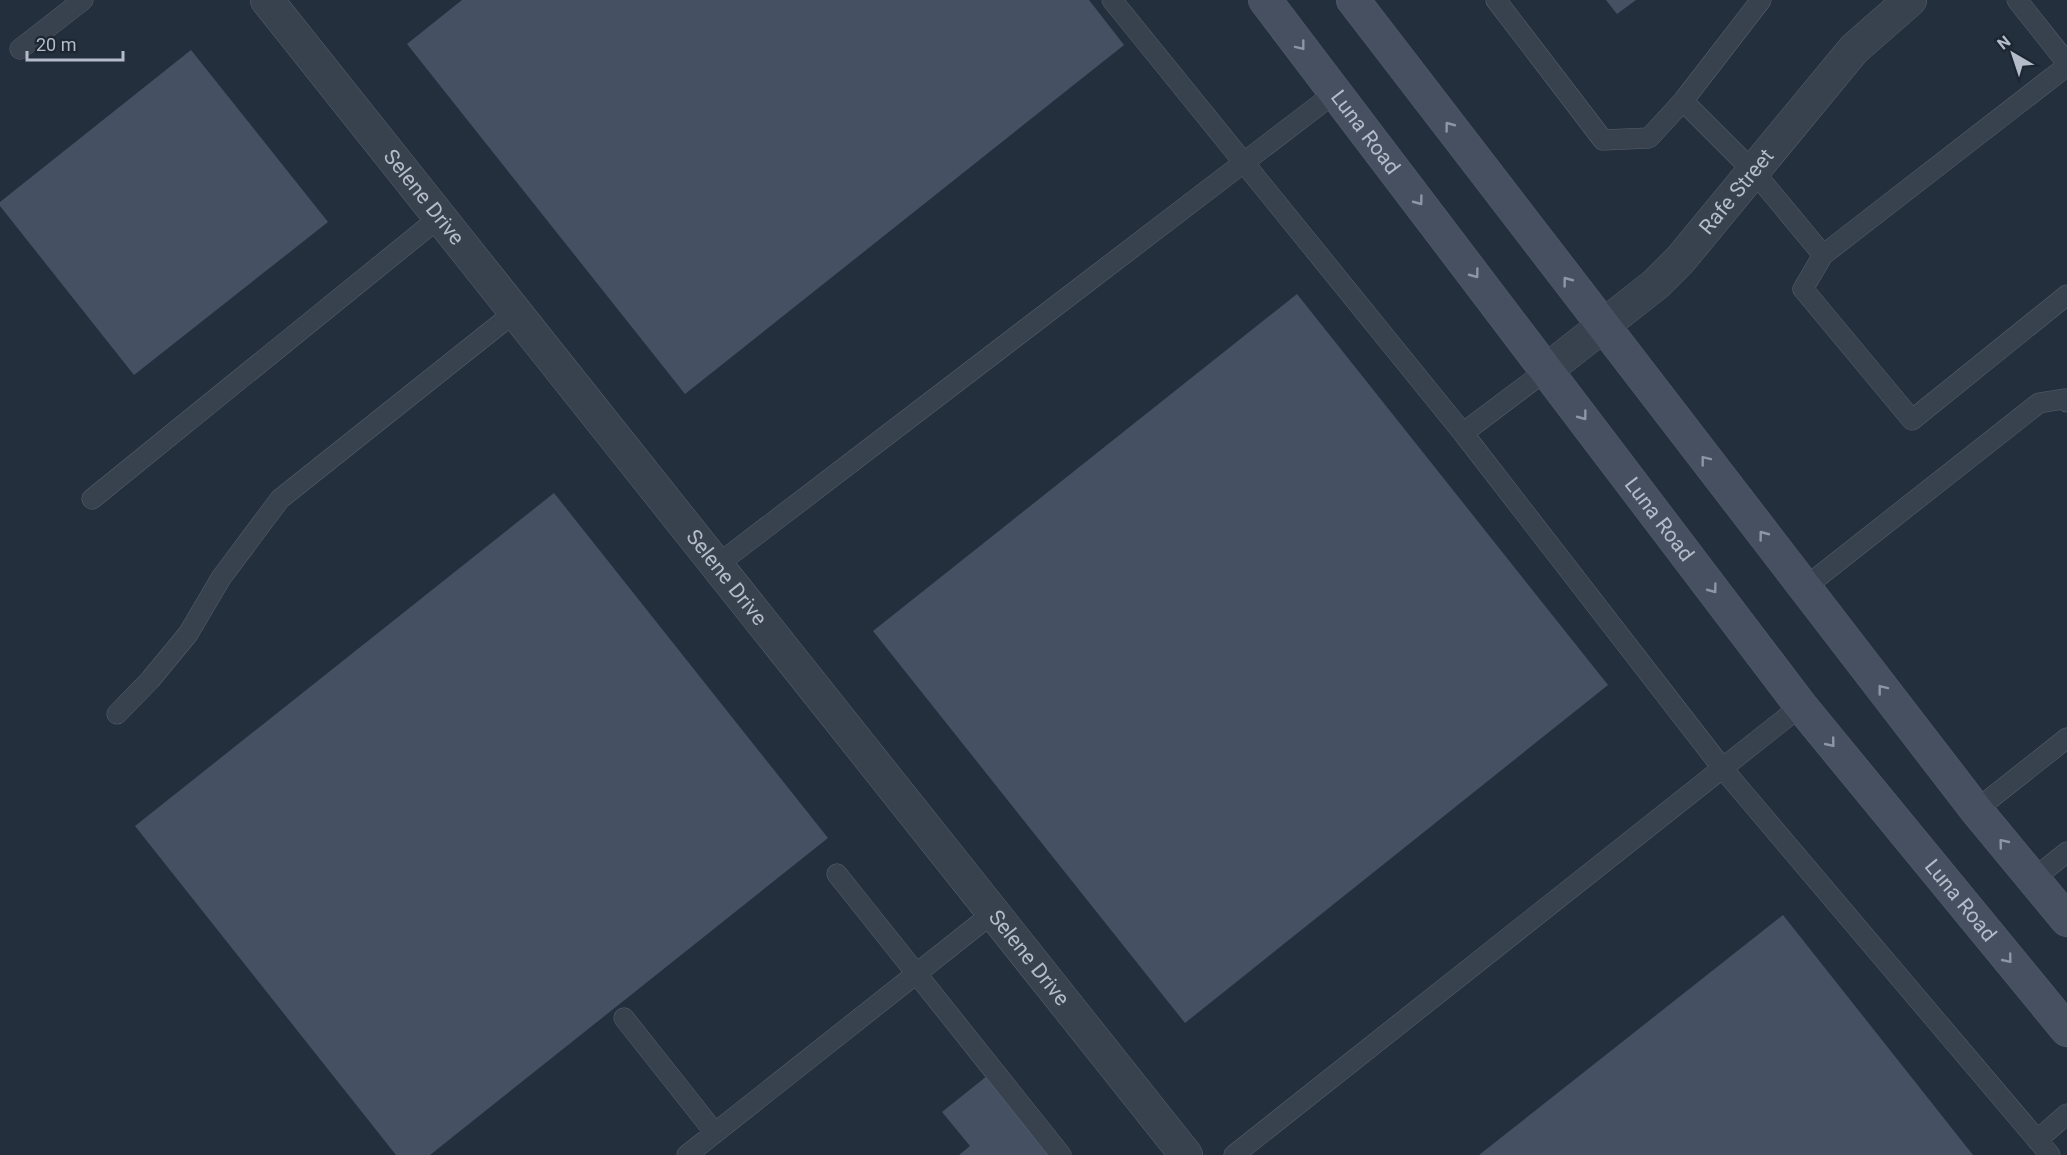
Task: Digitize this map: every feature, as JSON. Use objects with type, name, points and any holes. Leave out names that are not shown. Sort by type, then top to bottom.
[{"type":"main road","name":"Luna Road","points":[[1265,0],[1548,369],[1801,706],[2067,1030]]},
{"type":"main road","points":[[1353,0],[1976,810],[2067,920]]},
{"type":"street","name":"Selene Drive","points":[[267,0],[1186,1155]]},
{"type":"street","name":"Rafe Street","points":[[1548,369],[1656,284],[1680,260],[1755,173],[1854,49],[1910,0]]},
{"type":"lane","points":[[20,49],[83,0]]},
{"type":"lane","points":[[1112,0],[1463,433],[1723,768],[2050,1155]]},
{"type":"lane","points":[[1496,0],[1603,140],[1649,138],[1683,100],[1761,0]]},
{"type":"lane","points":[[2017,0],[2067,64],[1823,255],[1803,289],[1912,420],[2067,296]]},
{"type":"lane","points":[[717,565],[1336,92]]},
{"type":"lane","points":[[1683,100],[1755,173],[1823,255]]},
{"type":"lane","points":[[92,499],[440,217]]},
{"type":"lane","points":[[117,714],[150,680],[188,634],[221,578],[280,500],[515,312]]},
{"type":"lane","points":[[1463,433],[1548,369]]},
{"type":"lane","points":[[1804,588],[2039,403],[2064,399],[2067,402]]},
{"type":"lane","points":[[1234,1155],[1801,706]]},
{"type":"lane","points":[[1976,810],[2067,738]]},
{"type":"lane","points":[[2032,880],[2067,852]]},
{"type":"lane","points":[[837,874],[1061,1155]]},
{"type":"lane","points":[[687,1155],[993,913]]},
{"type":"lane","points":[[624,1018],[715,1133]]},
{"type":"lane","points":[[2037,1140],[2067,1114]]},
{"type":"building","points":[[462,0],[1089,0],[1124,45],[685,394],[407,44]]},
{"type":"building","points":[[1606,0],[1636,0],[1617,14]]},
{"type":"building","points":[[191,50],[328,222],[134,375],[0,206],[0,202]]},
{"type":"building","points":[[1297,294],[1608,685],[1185,1023],[873,631]]},
{"type":"building","points":[[554,493],[828,838],[430,1155],[396,1155],[135,826]]},
{"type":"building","points":[[1783,915],[1973,1155],[1479,1155]]},
{"type":"building","points":[[987,1076],[1049,1155],[959,1155],[970,1146],[942,1112]]}]
